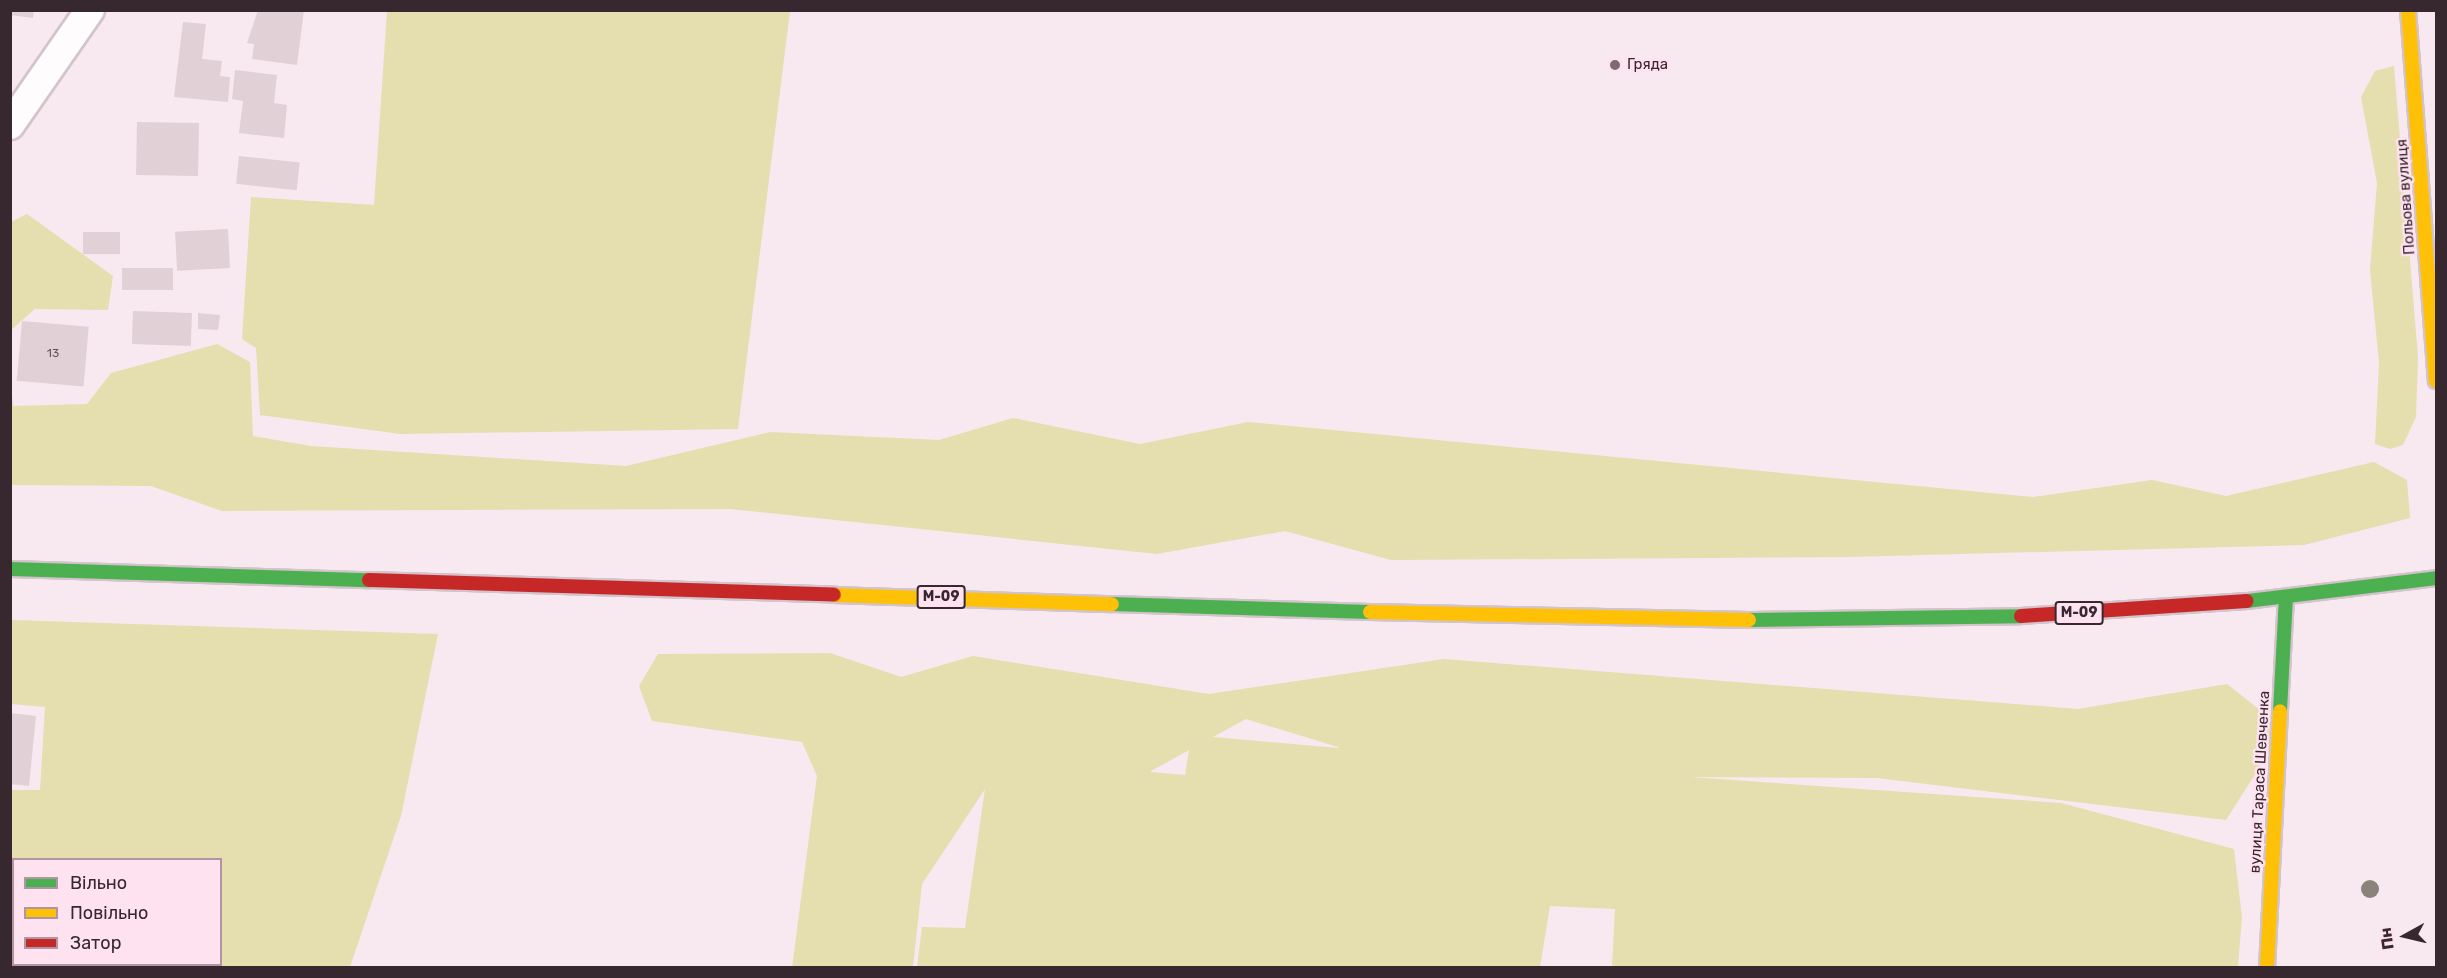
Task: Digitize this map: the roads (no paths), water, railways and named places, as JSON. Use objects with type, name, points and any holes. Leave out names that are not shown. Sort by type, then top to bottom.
[{"type":"main road","name":"Польова вулиця","points":[[2408,10],[2436,381]]},
{"type":"main road","name":"М-09","points":[[10,569],[1638,621],[2045,616],[2286,598],[2436,578]]},
{"type":"main road","name":"вулиця Тараса Шевченка","points":[[2267,968],[2286,598]]},
{"type":"street","points":[[10,125],[90,10]]},
{"type":"place","name":"Гряда","points":[[1615,65]]}]
